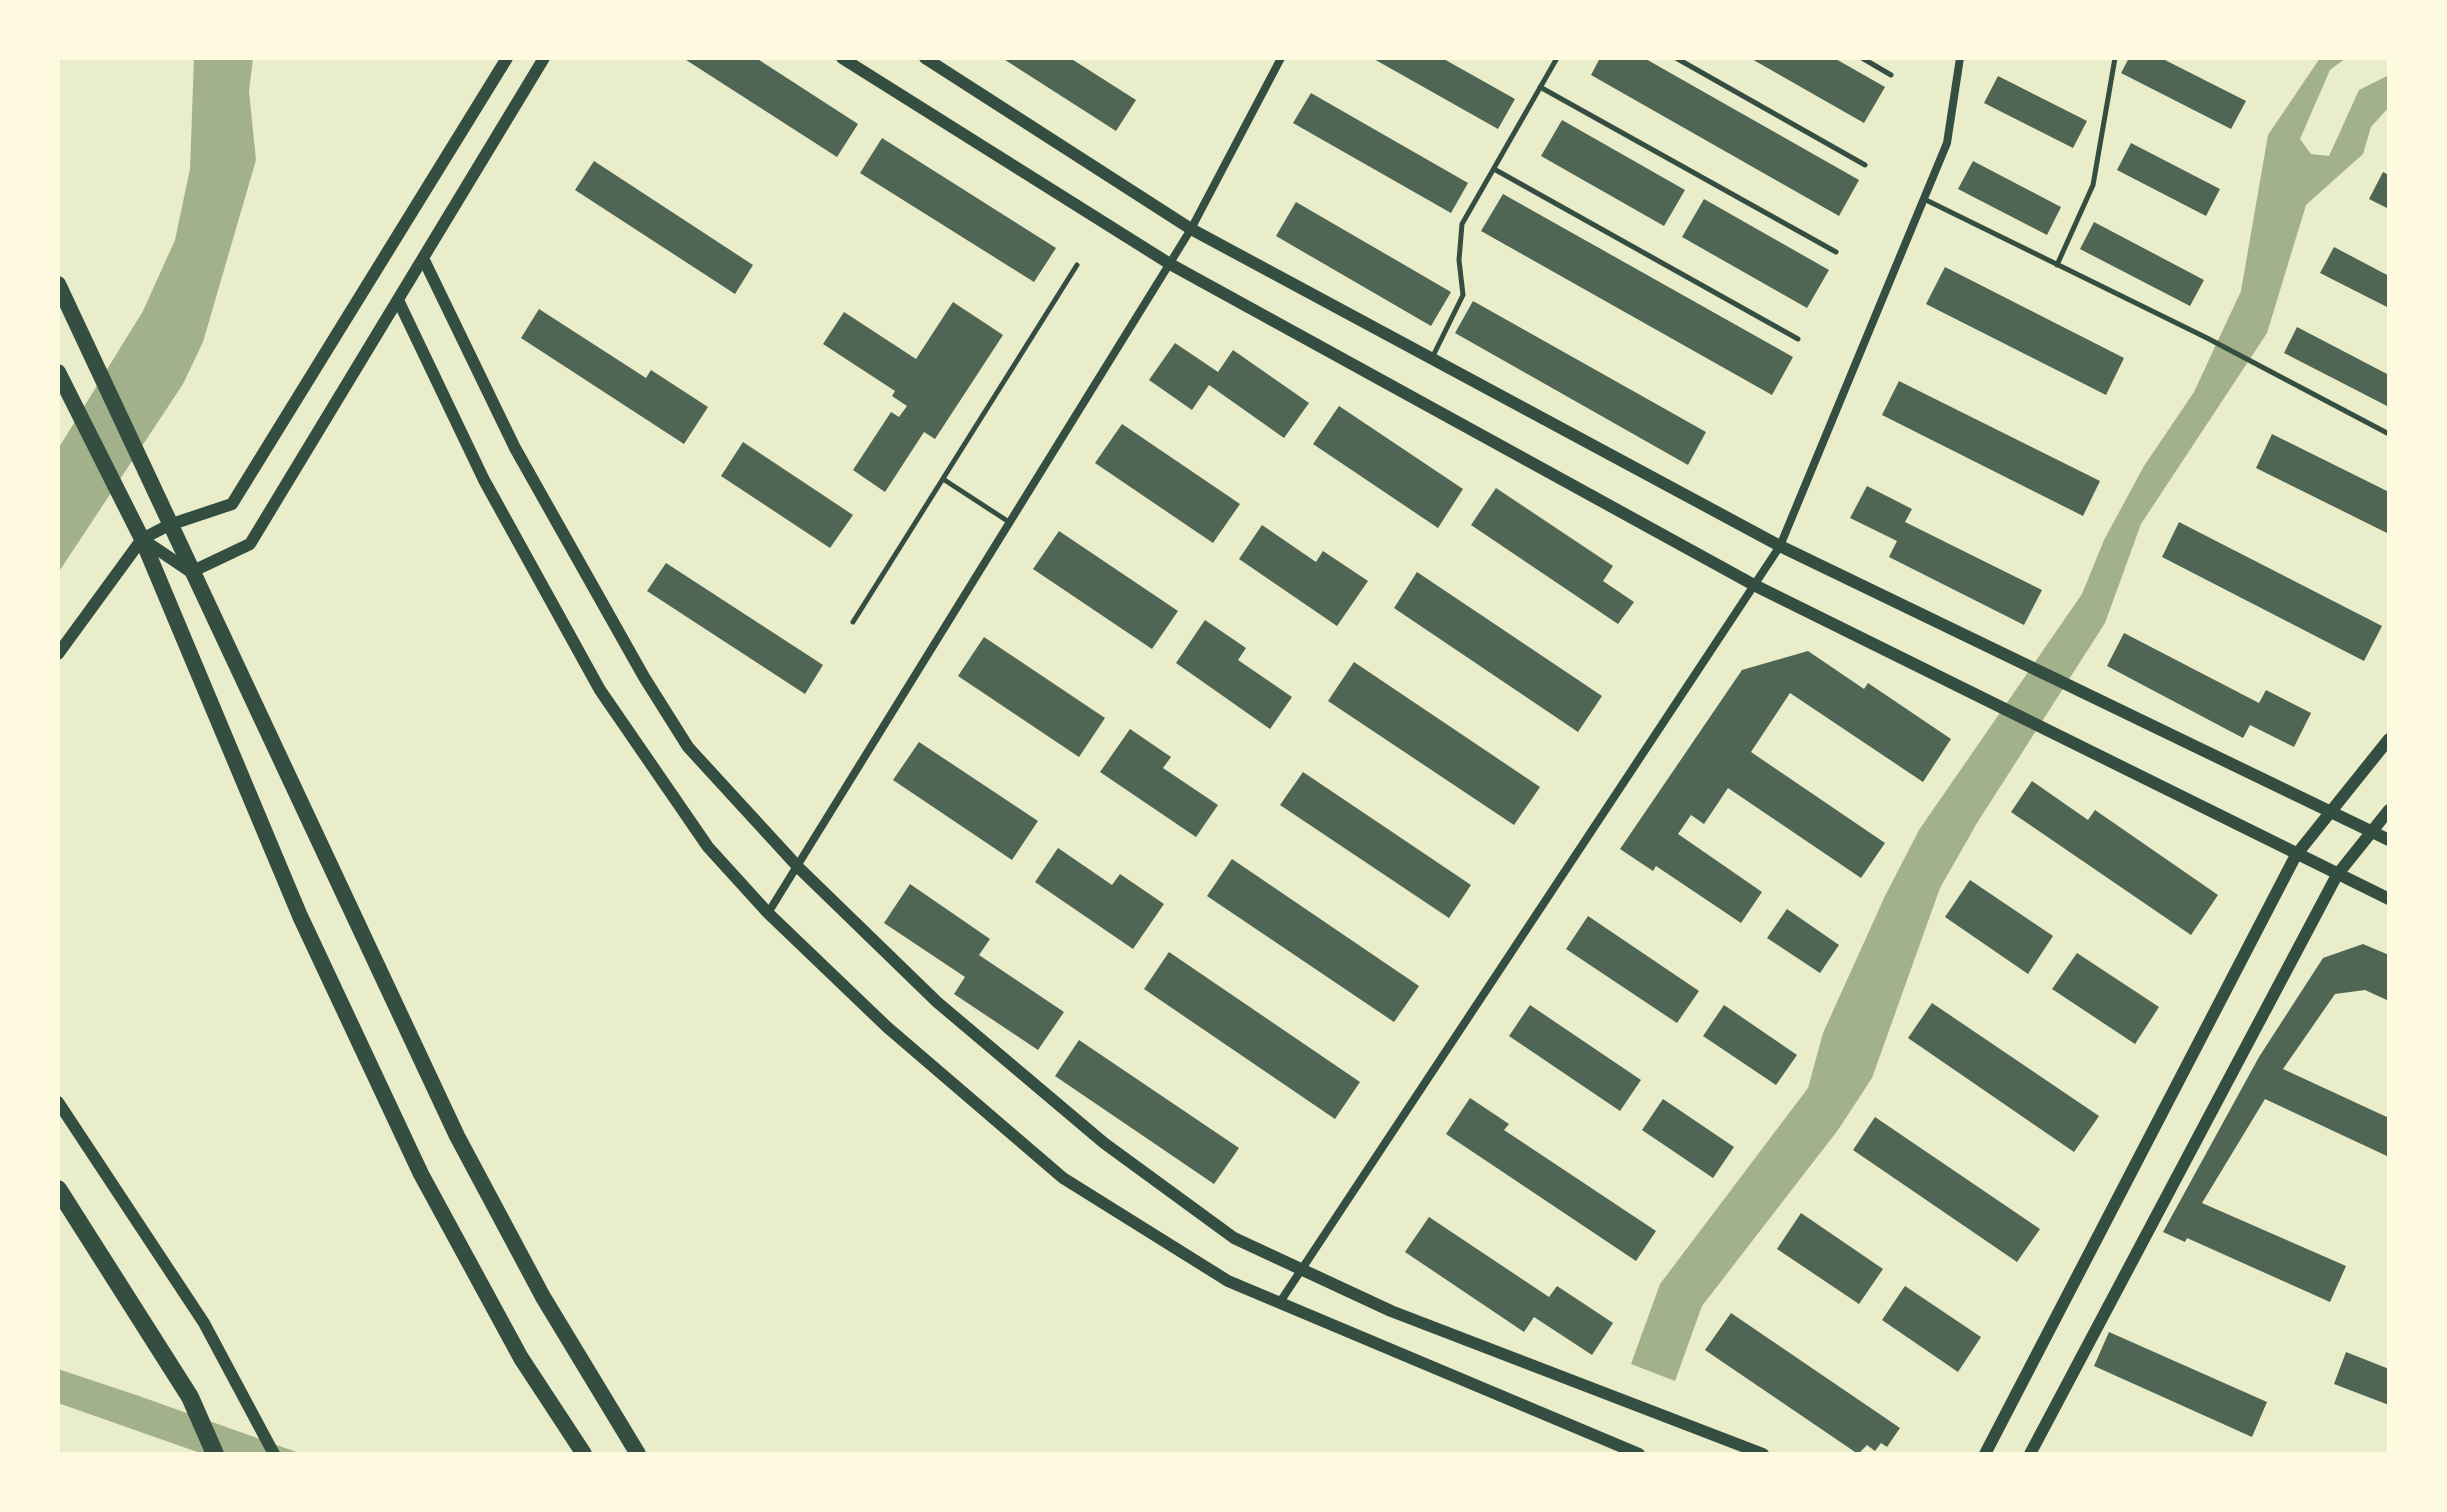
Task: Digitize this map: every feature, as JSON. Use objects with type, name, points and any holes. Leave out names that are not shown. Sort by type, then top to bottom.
[{"type":"highway","points":[[58,284],[457,1136],[543,1297],[638,1454]]},
{"type":"highway","points":[[58,372],[142,539],[300,916],[421,1174],[521,1358],[584,1454]]},
{"type":"highway","points":[[58,1189],[190,1397],[215,1454]]},
{"type":"street","points":[[58,654],[142,539],[169,525],[232,504],[507,58]]},
{"type":"street","points":[[142,539],[191,572],[250,544],[544,58]]},
{"type":"street","points":[[842,58],[1170,264],[1754,585],[2389,899]]},
{"type":"street","points":[[925,58],[1191,229],[1780,546],[2389,840]]},
{"type":"street","points":[[768,913],[799,868],[1191,229],[1281,58]]},
{"type":"street","points":[[1280,1302],[1780,546],[1947,143],[1960,58]]},
{"type":"street","points":[[423,258],[515,448],[651,689],[688,747],[799,868],[937,1002],[1104,1143],[1234,1238],[1391,1311],[1763,1454]]},
{"type":"street","points":[[398,300],[484,480],[600,690],[708,847],[768,913],[887,1027],[1063,1178],[1228,1281],[1639,1454]]},
{"type":"street","points":[[1985,1454],[2296,855],[2389,739]]},
{"type":"street","points":[[2030,1454],[2337,875],[2389,810]]},
{"type":"street","points":[[58,1102],[204,1323],[274,1454]]},
{"type":"lane","points":[[1431,359],[1463,295],[1459,260],[1462,224],[1557,58]]},
{"type":"lane","points":[[1676,58],[1865,165]]},
{"type":"lane","points":[[1862,58],[1891,75]]},
{"type":"lane","points":[[2057,265],[2093,185],[2115,58]]},
{"type":"lane","points":[[1540,87],[1836,252]]},
{"type":"lane","points":[[1494,169],[1798,339]]},
{"type":"lane","points":[[1924,199],[2207,338],[2389,434]]},
{"type":"lane","points":[[853,622],[1077,265]]},
{"type":"lane","points":[[943,479],[1011,522]]},
{"type":"shaded area","points":[[194,58],[253,58],[249,91],[256,160],[203,342],[183,384],[58,573],[58,449],[143,311],[175,240],[190,169]]},
{"type":"shaded area","points":[[2320,58],[2346,58],[2330,70],[2300,139],[2311,154],[2329,156],[2359,90],[2389,75],[2389,107],[2371,127],[2363,154],[2306,205],[2267,333],[2141,524],[2105,623],[1977,823],[1940,888],[1872,1078],[1838,1130],[1702,1306],[1675,1381],[1631,1364],[1660,1284],[1808,1088],[1823,1033],[1885,896],[1919,830],[2082,594],[2104,540],[2144,466],[2194,392],[2241,291],[2268,135]]},
{"type":"shaded area","points":[[58,1369],[302,1454],[203,1454],[58,1403]]},
{"type":"building","points":[[683,58],[756,58],[858,124],[837,157]]},
{"type":"building","points":[[1002,58],[1070,58],[1136,100],[1116,131]]},
{"type":"building","points":[[1372,58],[1442,58],[1515,99],[1498,129]]},
{"type":"building","points":[[1600,58],[1644,58],[1859,180],[1839,216],[1591,75]]},
{"type":"building","points":[[1750,58],[1834,58],[1885,87],[1864,123]]},
{"type":"building","points":[[2129,58],[2161,58],[2246,101],[2231,129],[2121,73]]},
{"type":"building","points":[[1998,76],[2087,121],[2073,148],[1984,103]]},
{"type":"building","points":[[1311,93],[1468,183],[1451,213],[1293,123]]},
{"type":"building","points":[[1562,120],[1685,190],[1664,226],[1541,156]]},
{"type":"building","points":[[882,138],[1056,248],[1034,282],[860,173]]},
{"type":"building","points":[[2131,143],[2220,189],[2206,216],[2117,170]]},
{"type":"building","points":[[594,161],[753,265],[735,294],[575,190]]},
{"type":"building","points":[[1973,161],[2061,207],[2047,235],[1958,189]]},
{"type":"building","points":[[2383,172],[2389,175],[2389,209],[2369,199]]},
{"type":"building","points":[[1503,194],[1793,357],[1772,395],[1481,231]]},
{"type":"building","points":[[1704,199],[1829,270],[1807,308],[1682,237]]},
{"type":"building","points":[[1296,202],[1451,292],[1431,326],[1276,236]]},
{"type":"building","points":[[2094,222],[2204,280],[2190,306],[2080,249]]},
{"type":"building","points":[[2334,247],[2389,276],[2389,308],[2320,273]]},
{"type":"building","points":[[1945,267],[2124,358],[2106,395],[1926,304]]},
{"type":"building","points":[[1473,301],[1706,432],[1688,465],[1455,333]]},
{"type":"building","points":[[953,302],[1003,335],[935,439],[924,432],[885,492],[853,470],[891,412],[899,417],[907,406],[892,396],[895,391],[823,344],[844,312],[916,359]]},
{"type":"building","points":[[539,309],[646,378],[651,370],[708,407],[684,444],[521,338]]},
{"type":"building","points":[[2297,327],[2389,375],[2389,407],[2284,353]]},
{"type":"building","points":[[1175,343],[1218,372],[1233,350],[1309,403],[1284,438],[1209,385],[1192,410],[1149,380]]},
{"type":"building","points":[[1899,381],[2100,481],[2083,516],[1882,415]]},
{"type":"building","points":[[1339,406],[1463,489],[1438,528],[1313,444]]},
{"type":"building","points":[[1122,424],[1240,504],[1213,543],[1095,463]]},
{"type":"building","points":[[2272,434],[2389,492],[2389,534],[2256,468]]},
{"type":"building","points":[[743,442],[853,515],[830,548],[721,476]]},
{"type":"building","points":[[1867,486],[1912,509],[1905,522],[2042,590],[2024,625],[1889,557],[1897,541],[1850,518]]},
{"type":"building","points":[[1496,488],[1613,566],[1603,581],[1634,602],[1618,624],[1471,525]]},
{"type":"building","points":[[2179,522],[2382,626],[2364,661],[2162,557]]},
{"type":"building","points":[[1262,525],[1316,562],[1323,551],[1368,581],[1337,626],[1239,559]]},
{"type":"building","points":[[1059,531],[1178,611],[1152,649],[1033,569]]},
{"type":"building","points":[[666,563],[823,665],[805,694],[647,591]]},
{"type":"building","points":[[1417,572],[1602,696],[1578,732],[1394,608]]},
{"type":"building","points":[[1205,620],[1246,648],[1238,660],[1292,697],[1270,729],[1176,663]]},
{"type":"building","points":[[2124,633],[2259,703],[2266,690],[2311,713],[2294,747],[2250,725],[2243,738],[2107,666]]},
{"type":"building","points":[[984,637],[1105,718],[1079,757],[958,676]]},
{"type":"building","points":[[1808,651],[1864,689],[1868,683],[1951,739],[1923,782],[1790,693],[1751,752],[1885,843],[1861,878],[1728,788],[1704,824],[1691,815],[1678,834],[1762,892],[1741,923],[1656,866],[1653,871],[1620,849],[1742,670]]},
{"type":"building","points":[[1354,662],[1540,787],[1514,825],[1328,701]]},
{"type":"building","points":[[1130,729],[1171,757],[1163,768],[1218,805],[1196,837],[1100,772]]},
{"type":"building","points":[[919,742],[1038,821],[1012,860],[893,780]]},
{"type":"building","points":[[1303,772],[1471,885],[1449,918],[1280,805]]},
{"type":"building","points":[[2032,781],[2088,820],[2095,810],[2218,895],[2191,935],[2011,812]]},
{"type":"building","points":[[1058,848],[1112,885],[1120,874],[1164,904],[1133,949],[1035,882]]},
{"type":"building","points":[[1232,859],[1419,986],[1394,1022],[1207,896]]},
{"type":"building","points":[[1970,880],[2053,936],[2028,974],[1945,917]]},
{"type":"building","points":[[910,884],[990,939],[979,955],[1064,1012],[1038,1050],[954,994],[965,977],[884,923]]},
{"type":"building","points":[[1787,909],[1839,945],[1820,973],[1767,938]]},
{"type":"building","points":[[1588,916],[1699,991],[1677,1023],[1566,949]]},
{"type":"building","points":[[2363,944],[2389,955],[2389,1001],[2365,990],[2335,994],[2283,1069],[2389,1118],[2389,1157],[2265,1099],[2202,1203],[2346,1266],[2330,1302],[2187,1238],[2185,1242],[2163,1232],[2259,1057],[2323,958]]},
{"type":"building","points":[[1169,952],[1360,1082],[1335,1119],[1144,989]]},
{"type":"building","points":[[2077,953],[2159,1007],[2135,1044],[2052,989]]},
{"type":"building","points":[[1932,1003],[2099,1116],[2074,1152],[1908,1038]]},
{"type":"building","points":[[1530,1005],[1641,1080],[1620,1111],[1509,1036]]},
{"type":"building","points":[[1724,1005],[1797,1055],[1776,1085],[1703,1036]]},
{"type":"building","points":[[1079,1040],[1239,1148],[1214,1184],[1055,1076]]},
{"type":"building","points":[[1470,1098],[1509,1124],[1504,1130],[1656,1231],[1636,1261],[1446,1134]]},
{"type":"building","points":[[1663,1099],[1734,1147],[1713,1178],[1642,1130]]},
{"type":"building","points":[[1875,1117],[2040,1229],[2017,1262],[1853,1150]]},
{"type":"building","points":[[1801,1213],[1883,1269],[1859,1304],[1777,1249]]},
{"type":"building","points":[[1429,1217],[1549,1297],[1557,1286],[1613,1323],[1592,1355],[1534,1317],[1524,1332],[1405,1252]]},
{"type":"building","points":[[1905,1286],[1981,1337],[1958,1372],[1882,1320]]},
{"type":"building","points":[[1731,1313],[1900,1428],[1887,1447],[1881,1443],[1875,1451],[1867,1445],[1858,1454],[1705,1350]]},
{"type":"building","points":[[2109,1332],[2267,1402],[2252,1437],[2094,1366]]},
{"type":"building","points":[[2346,1352],[2389,1369],[2389,1405],[2334,1384]]}]
